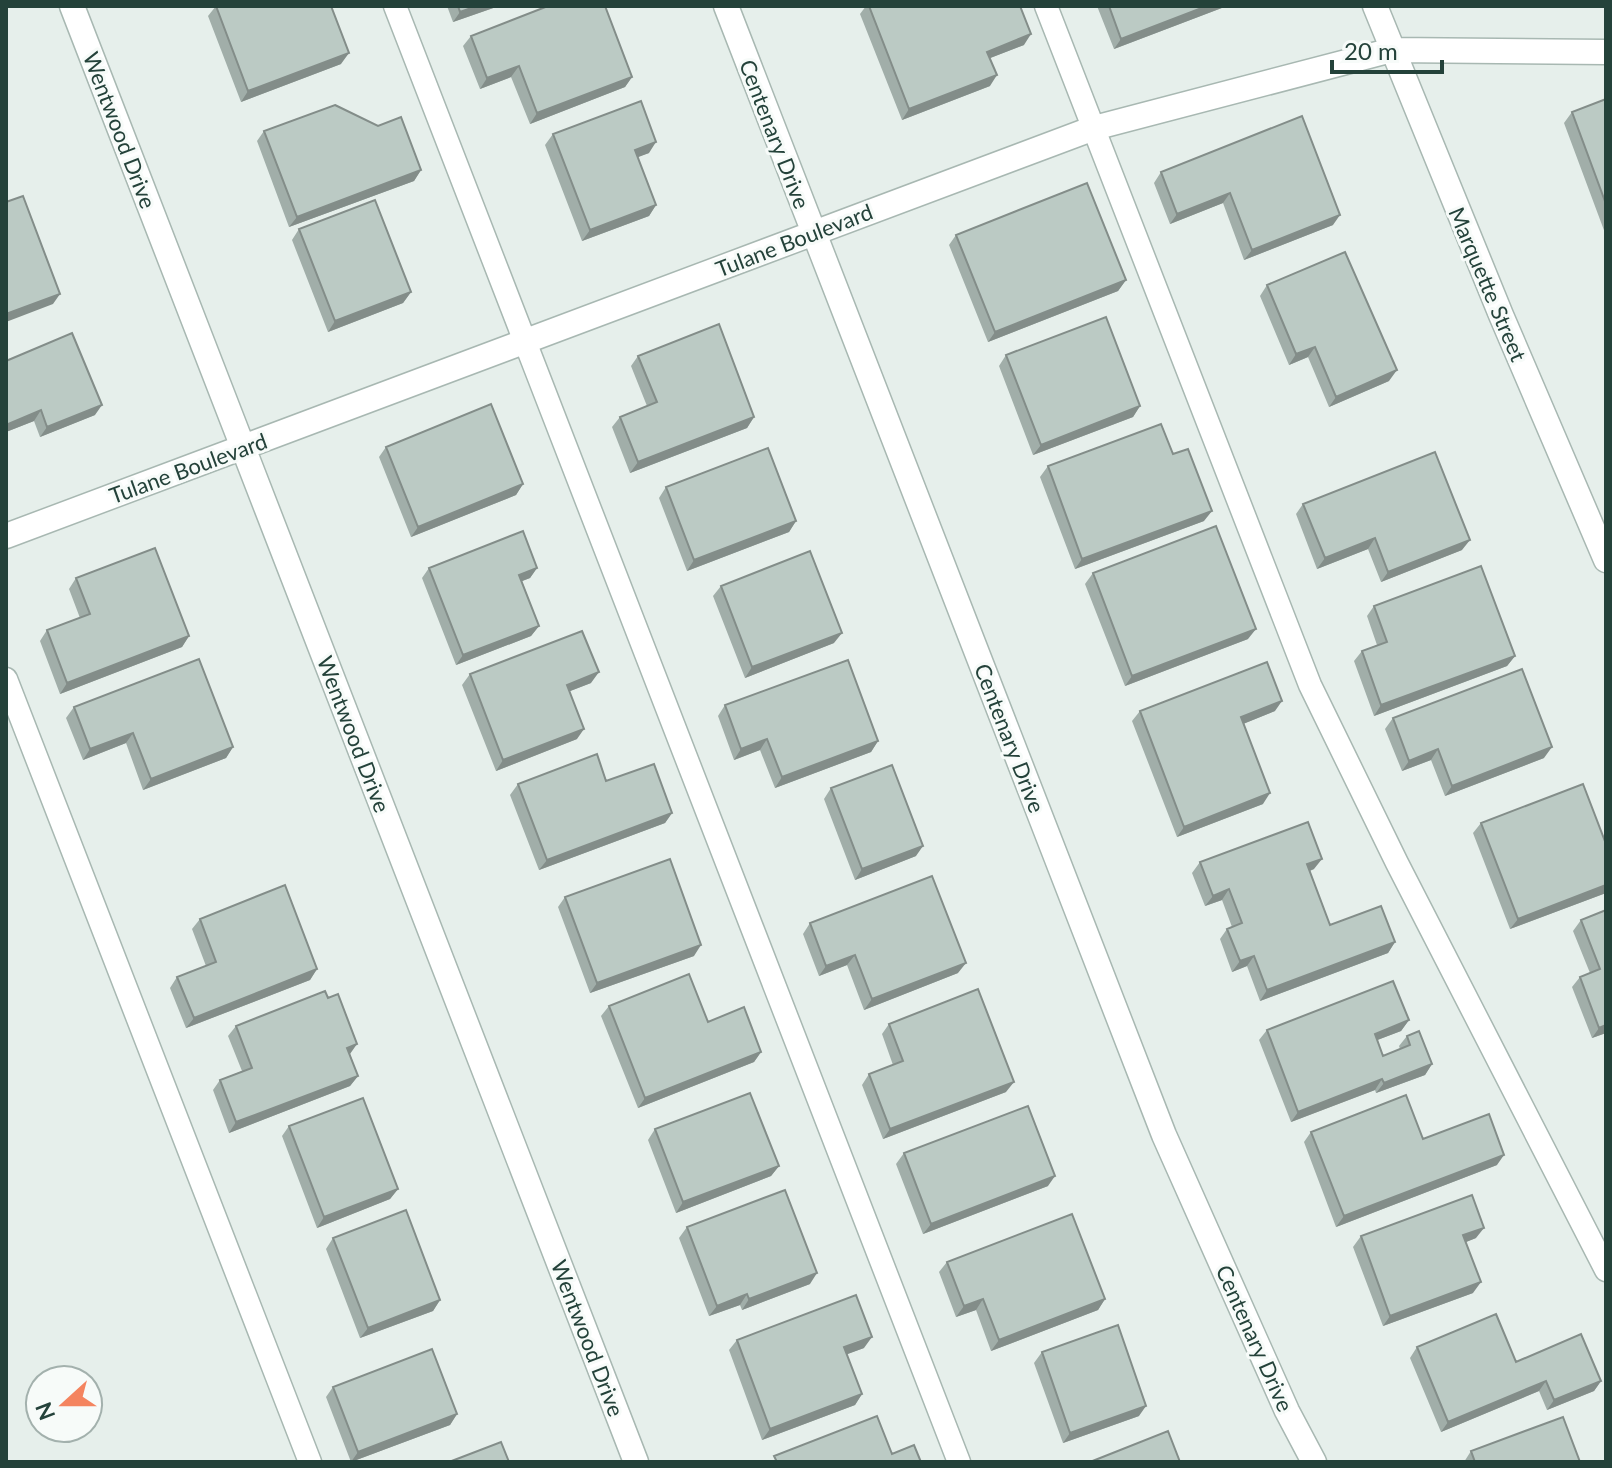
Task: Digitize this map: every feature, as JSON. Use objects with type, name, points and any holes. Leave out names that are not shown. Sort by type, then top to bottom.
[{"type":"street","name":"Wentwood Drive","points":[[72,6],[636,1462]]},
{"type":"street","name":"Centenary Drive","points":[[726,6],[1164,1135],[1287,1411],[1314,1462]]},
{"type":"street","name":"Marquette Street","points":[[1375,6],[1501,315],[1606,560]]},
{"type":"street","name":"Tulane Boulevard","points":[[6,536],[1094,128],[1392,50],[1606,52]]},
{"type":"lane","points":[[395,6],[959,1462]]},
{"type":"lane","points":[[1046,6],[1310,685],[1397,863],[1606,1270]]},
{"type":"lane","points":[[6,679],[310,1462]]},
{"type":"building","points":[[216,6],[331,6],[349,53],[248,91]]},
{"type":"building","points":[[458,6],[477,6],[460,12]]},
{"type":"building","points":[[548,6],[605,6],[632,77],[537,113],[519,66],[487,78],[471,36]]},
{"type":"building","points":[[869,6],[1020,6],[1031,34],[987,52],[997,75],[909,109]]},
{"type":"building","points":[[1109,6],[1207,6],[1121,39]]},
{"type":"building","points":[[1606,99],[1606,204],[1572,112]]},
{"type":"building","points":[[641,101],[656,142],[635,150],[656,205],[590,230],[553,134]]},
{"type":"building","points":[[335,105],[378,126],[401,117],[421,170],[297,217],[264,131]]},
{"type":"building","points":[[1302,116],[1340,215],[1252,250],[1230,193],[1177,214],[1161,172]]},
{"type":"building","points":[[1087,183],[1126,280],[995,332],[956,235]]},
{"type":"building","points":[[23,196],[60,294],[6,314],[6,202]]},
{"type":"building","points":[[375,200],[411,292],[335,321],[299,229]]},
{"type":"building","points":[[1345,252],[1397,370],[1336,397],[1315,347],[1296,354],[1267,285]]},
{"type":"building","points":[[1106,317],[1140,406],[1041,445],[1006,355]]},
{"type":"building","points":[[719,324],[754,417],[638,462],[620,417],[657,402],[638,356]]},
{"type":"building","points":[[72,333],[102,405],[47,427],[41,410],[6,425],[6,361]]},
{"type":"building","points":[[491,404],[523,484],[418,527],[386,447]]},
{"type":"building","points":[[1161,424],[1173,454],[1188,449],[1212,511],[1082,559],[1048,466]]},
{"type":"building","points":[[768,448],[796,521],[694,560],[666,487]]},
{"type":"building","points":[[1435,452],[1470,540],[1388,572],[1375,538],[1325,558],[1303,504]]},
{"type":"building","points":[[1216,526],[1256,629],[1132,676],[1093,573]]},
{"type":"building","points":[[523,531],[537,568],[519,575],[539,626],[463,655],[429,568]]},
{"type":"building","points":[[155,548],[189,636],[67,683],[47,630],[90,614],[76,578]]},
{"type":"building","points":[[810,551],[842,633],[752,667],[721,586]]},
{"type":"building","points":[[1481,566],[1515,656],[1381,705],[1362,651],[1387,642],[1374,606]]},
{"type":"building","points":[[582,631],[599,672],[567,685],[584,729],[503,760],[470,674]]},
{"type":"building","points":[[199,659],[233,747],[151,779],[133,733],[90,749],[74,707]]},
{"type":"building","points":[[848,660],[878,741],[782,777],[767,739],[741,749],[725,705]]},
{"type":"building","points":[[1267,662],[1282,701],[1241,717],[1270,793],[1184,827],[1140,711]]},
{"type":"building","points":[[1522,669],[1552,747],[1452,786],[1438,749],[1409,761],[1393,718]]},
{"type":"building","points":[[597,754],[606,781],[654,764],[672,813],[547,860],[518,784]]},
{"type":"building","points":[[892,765],[923,846],[862,869],[831,788]]},
{"type":"building","points":[[1583,784],[1606,844],[1606,885],[1518,919],[1481,823]]},
{"type":"building","points":[[1308,822],[1322,859],[1307,864],[1330,925],[1381,906],[1395,942],[1267,990],[1254,956],[1240,961],[1227,929],[1242,923],[1229,889],[1213,896],[1200,862]]},
{"type":"building","points":[[670,859],[701,945],[597,983],[565,897]]},
{"type":"building","points":[[932,876],[966,963],[872,999],[855,955],[826,966],[810,923]]},
{"type":"building","points":[[285,885],[317,969],[194,1018],[177,977],[216,962],[200,919]]},
{"type":"building","points":[[1606,910],[1606,1025],[1599,1028],[1580,977],[1600,969],[1581,920]]},
{"type":"building","points":[[689,974],[708,1022],[744,1007],[761,1052],[645,1098],[609,1006]]},
{"type":"building","points":[[1393,981],[1409,1020],[1375,1034],[1383,1056],[1410,1045],[1407,1036],[1419,1031],[1432,1064],[1384,1083],[1382,1079],[1298,1112],[1267,1030]]},
{"type":"building","points":[[978,989],[1014,1082],[890,1129],[869,1074],[903,1061],[889,1024]]},
{"type":"building","points":[[325,991],[328,998],[338,994],[357,1044],[347,1048],[358,1076],[236,1122],[220,1080],[252,1068],[236,1026]]},
{"type":"building","points":[[750,1093],[779,1166],[683,1202],[655,1129]]},
{"type":"building","points":[[1406,1095],[1423,1139],[1489,1114],[1504,1155],[1344,1216],[1311,1132]]},
{"type":"building","points":[[363,1098],[398,1189],[324,1217],[289,1126]]},
{"type":"building","points":[[1028,1106],[1055,1176],[931,1224],[904,1153]]},
{"type":"building","points":[[785,1190],[817,1273],[749,1299],[747,1294],[717,1306],[687,1227]]},
{"type":"building","points":[[1472,1195],[1484,1228],[1463,1235],[1481,1282],[1390,1316],[1361,1236]]},
{"type":"building","points":[[406,1210],[440,1300],[368,1328],[333,1238]]},
{"type":"building","points":[[1072,1214],[1105,1299],[999,1340],[983,1299],[964,1306],[947,1262]]},
{"type":"building","points":[[856,1295],[872,1337],[844,1347],[862,1394],[770,1429],[737,1340]]},
{"type":"building","points":[[1496,1314],[1516,1362],[1581,1334],[1601,1381],[1554,1400],[1546,1381],[1448,1422],[1417,1347]]},
{"type":"building","points":[[1118,1325],[1146,1406],[1070,1433],[1042,1352]]},
{"type":"building","points":[[432,1349],[457,1414],[358,1452],[333,1387]]},
{"type":"building","points":[[877,1416],[892,1454],[914,1445],[921,1462],[777,1462],[774,1456]]},
{"type":"building","points":[[1563,1417],[1580,1462],[1475,1462],[1471,1451]]},
{"type":"building","points":[[1168,1431],[1180,1462],[1090,1462]]},
{"type":"building","points":[[501,1442],[509,1462],[449,1462]]}]
